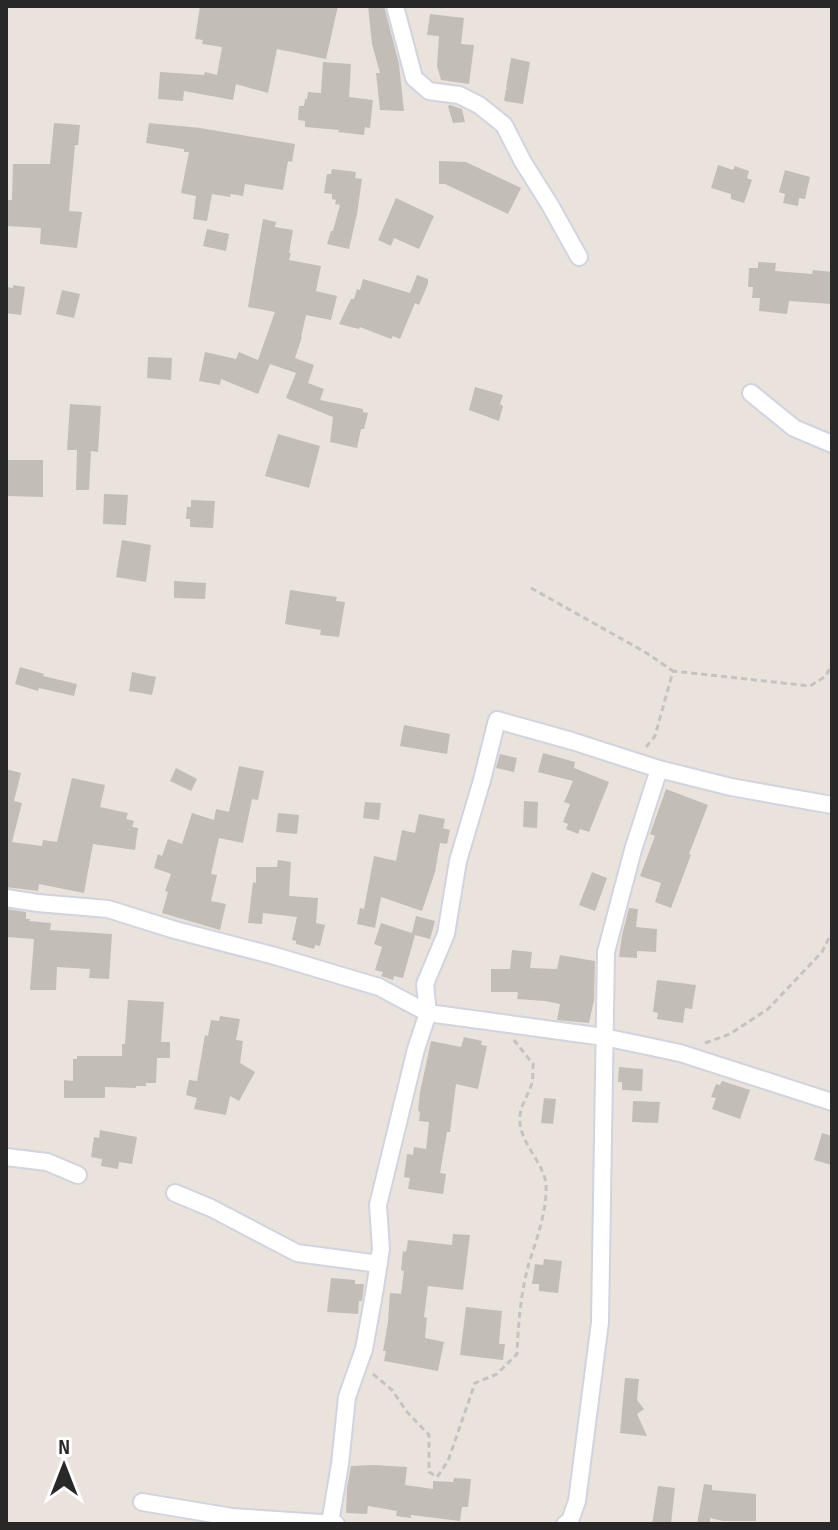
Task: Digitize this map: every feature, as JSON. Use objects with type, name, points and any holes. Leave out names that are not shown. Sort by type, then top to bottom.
[{"type":"street","points":[[395,6],[414,78],[429,91],[459,95],[479,105],[504,125],[579,257]]},
{"type":"street","points":[[751,393],[794,428],[832,444]]},
{"type":"street","points":[[142,1502],[232,1517],[333,1524],[347,1397],[364,1349],[379,1264],[378,1205],[416,1049],[428,1013],[425,984],[446,934],[458,861],[497,720],[659,769],[731,787],[832,805]]},
{"type":"street","points":[[568,1523],[577,1501],[600,1322],[606,952],[633,850],[659,769]]},
{"type":"street","points":[[6,898],[108,909],[379,987],[428,1013],[604,1037],[680,1053],[832,1102]]},
{"type":"street","points":[[6,1157],[47,1162],[78,1175]]},
{"type":"street","points":[[175,1193],[211,1208],[297,1253],[379,1264]]},
{"type":"path","points":[[531,588],[673,671],[810,686],[826,676],[832,663]]},
{"type":"path","points":[[634,762],[655,736],[673,671]]},
{"type":"path","points":[[705,1043],[730,1034],[768,1009],[822,952],[832,932]]},
{"type":"path","points":[[364,1349],[374,1376],[392,1390],[429,1435],[429,1472],[437,1477],[448,1461],[475,1383],[497,1374],[517,1354],[527,1277],[543,1213],[546,1183],[519,1119],[532,1082],[533,1064],[498,1022]]},
{"type":"building","points":[[200,6],[338,6],[326,59],[277,49],[268,93],[236,84],[233,100],[184,91],[183,101],[158,99],[160,72],[217,75],[222,47],[202,44],[203,40],[195,39]]},
{"type":"building","points":[[368,6],[384,6],[399,64],[404,111],[380,110],[376,73],[380,73],[372,44]]},
{"type":"building","points":[[430,14],[464,18],[461,44],[474,45],[469,84],[441,80],[437,66],[439,36],[427,35]]},
{"type":"building","points":[[511,58],[530,62],[523,104],[504,101]]},
{"type":"building","points":[[323,62],[351,64],[349,97],[373,100],[370,128],[365,127],[364,135],[305,127],[305,121],[298,120],[299,106],[304,106],[308,92],[321,93]]},
{"type":"building","points":[[450,105],[462,109],[465,122],[453,123]]},
{"type":"building","points":[[54,123],[80,125],[78,145],[75,145],[69,211],[82,212],[77,248],[40,244],[41,228],[6,226],[6,200],[12,200],[13,164],[50,164]]},
{"type":"building","points":[[149,123],[295,144],[292,162],[288,161],[283,190],[245,184],[243,196],[212,194],[207,221],[193,219],[196,196],[181,193],[189,152],[146,143]]},
{"type":"building","points":[[439,161],[466,162],[521,188],[508,214],[439,184]]},
{"type":"building","points":[[718,165],[749,171],[747,178],[752,180],[744,203],[731,199],[731,194],[711,188]]},
{"type":"building","points":[[332,169],[356,172],[355,178],[362,179],[349,249],[327,244],[340,205],[335,204],[332,194],[324,193],[327,174],[331,174]]},
{"type":"building","points":[[785,170],[810,177],[805,199],[799,198],[798,206],[783,203],[785,194],[779,192]]},
{"type":"building","points":[[396,198],[434,216],[419,249],[394,238],[391,246],[378,240]]},
{"type":"building","points":[[263,219],[276,222],[275,227],[293,230],[289,260],[321,266],[316,291],[337,296],[331,320],[306,315],[295,358],[314,365],[308,383],[324,389],[320,400],[363,409],[368,413],[357,448],[330,442],[333,417],[286,398],[296,373],[270,364],[258,394],[221,379],[220,385],[199,381],[205,352],[236,359],[239,352],[258,360],[275,312],[248,307]]},
{"type":"building","points":[[207,229],[229,234],[226,251],[203,246]]},
{"type":"building","points":[[758,262],[776,263],[775,271],[832,272],[832,304],[789,301],[787,314],[759,311],[760,298],[752,298],[753,287],[748,287],[749,268],[758,268]]},
{"type":"building","points":[[417,275],[428,279],[428,284],[419,305],[415,303],[400,339],[339,324],[357,289],[360,290],[363,279],[410,293]]},
{"type":"building","points":[[13,285],[25,287],[21,315],[6,313],[6,287],[13,288]]},
{"type":"building","points":[[62,290],[80,294],[74,318],[56,314]]},
{"type":"building","points":[[148,357],[172,358],[171,380],[147,378]]},
{"type":"building","points":[[475,387],[503,395],[499,421],[469,410]]},
{"type":"building","points":[[70,404],[101,406],[98,452],[91,451],[89,490],[76,490],[77,450],[67,450]]},
{"type":"building","points":[[278,434],[320,446],[309,488],[265,476]]},
{"type":"building","points":[[7,460],[43,460],[43,497],[7,496]]},
{"type":"building","points":[[104,494],[128,495],[126,525],[103,524]]},
{"type":"building","points":[[191,500],[215,501],[213,528],[190,527],[190,519],[186,519]]},
{"type":"building","points":[[122,540],[151,545],[146,582],[116,577]]},
{"type":"building","points":[[174,581],[206,583],[205,599],[174,598]]},
{"type":"building","points":[[290,590],[337,597],[336,601],[345,602],[339,637],[320,635],[321,630],[285,624]]},
{"type":"building","points":[[20,667],[77,684],[74,696],[15,684]]},
{"type":"building","points":[[132,672],[156,677],[152,695],[129,691]]},
{"type":"building","points":[[404,725],[450,734],[447,754],[400,746]]},
{"type":"building","points":[[543,753],[575,762],[574,768],[609,782],[589,832],[580,829],[578,834],[566,829],[568,824],[563,822],[570,804],[564,802],[573,781],[538,772]]},
{"type":"building","points":[[500,754],[517,758],[514,772],[496,768]]},
{"type":"building","points":[[239,766],[264,771],[258,800],[252,799],[243,843],[219,838],[211,874],[217,875],[211,901],[226,904],[220,930],[162,913],[171,874],[154,868],[158,854],[162,856],[168,839],[182,844],[192,813],[214,820],[216,809],[229,812]]},
{"type":"building","points":[[176,768],[197,779],[191,791],[170,781]]},
{"type":"building","points":[[6,769],[21,773],[14,801],[22,803],[12,842],[42,846],[43,840],[57,842],[72,778],[105,785],[100,807],[128,813],[126,819],[134,821],[132,827],[138,828],[135,850],[93,844],[84,893],[39,884],[38,891],[6,887]]},
{"type":"building","points":[[666,789],[708,805],[671,908],[655,902],[661,883],[640,876],[655,836],[650,834]]},
{"type":"building","points":[[524,801],[538,802],[537,828],[523,827]]},
{"type":"building","points":[[365,802],[381,803],[379,820],[363,818]]},
{"type":"building","points":[[278,813],[299,815],[297,834],[276,832]]},
{"type":"building","points":[[419,814],[445,819],[443,828],[450,830],[447,844],[440,843],[435,872],[422,911],[381,897],[375,928],[357,924],[360,908],[364,909],[374,856],[396,861],[402,830],[415,833]]},
{"type":"building","points":[[278,860],[291,862],[289,896],[318,898],[316,923],[325,925],[320,946],[315,945],[314,949],[292,940],[297,917],[263,913],[262,924],[248,923],[256,867],[277,867]]},
{"type":"building","points":[[592,872],[607,878],[595,911],[579,905]]},
{"type":"building","points":[[629,908],[638,909],[636,927],[657,929],[656,952],[637,951],[637,958],[619,957]]},
{"type":"building","points":[[6,909],[26,912],[29,921],[51,923],[50,930],[112,934],[109,979],[89,978],[90,969],[57,967],[56,990],[30,990],[34,939],[6,937]]},
{"type":"building","points":[[416,916],[435,921],[430,939],[415,935],[403,978],[394,976],[393,980],[381,976],[383,972],[375,970],[382,947],[374,944],[381,923],[412,933]]},
{"type":"building","points":[[512,950],[532,952],[530,968],[557,969],[560,955],[595,961],[594,1000],[589,1023],[557,1020],[560,1004],[517,999],[518,992],[491,992],[491,969],[510,969]]},
{"type":"building","points":[[657,980],[696,985],[692,1009],[685,1008],[683,1023],[657,1019],[658,1013],[653,1012]]},
{"type":"building","points":[[128,1000],[164,1002],[161,1042],[170,1042],[170,1058],[157,1058],[156,1083],[146,1083],[146,1086],[136,1088],[105,1087],[105,1098],[64,1098],[64,1080],[73,1081],[73,1059],[77,1056],[122,1056]]},
{"type":"building","points":[[220,1016],[240,1019],[236,1040],[243,1041],[240,1063],[255,1072],[239,1101],[230,1096],[226,1115],[194,1109],[197,1098],[186,1095],[189,1080],[197,1081],[205,1035],[208,1036],[211,1020],[219,1021]]},
{"type":"building","points":[[464,1037],[482,1041],[481,1045],[487,1046],[478,1089],[456,1084],[450,1132],[447,1132],[440,1173],[446,1174],[443,1194],[408,1189],[410,1178],[404,1177],[407,1154],[413,1155],[414,1147],[426,1149],[429,1122],[419,1121],[418,1111],[431,1041],[461,1047]]},
{"type":"building","points":[[619,1067],[643,1069],[642,1091],[622,1090],[622,1082],[618,1082]]},
{"type":"building","points":[[722,1081],[750,1090],[740,1119],[712,1109],[716,1098],[711,1097],[716,1084],[720,1085]]},
{"type":"building","points":[[544,1098],[556,1099],[553,1124],[541,1123]]},
{"type":"building","points":[[633,1101],[660,1102],[658,1123],[632,1122]]},
{"type":"building","points":[[100,1130],[137,1137],[132,1164],[119,1162],[118,1169],[101,1166],[102,1159],[91,1157],[94,1137],[99,1138]]},
{"type":"building","points":[[822,1133],[832,1136],[832,1165],[814,1160]]},
{"type":"building","points":[[453,1234],[470,1235],[463,1290],[428,1286],[424,1317],[427,1318],[425,1338],[444,1342],[438,1371],[384,1361],[390,1293],[401,1294],[403,1251],[406,1252],[408,1240],[452,1245]]},
{"type":"building","points":[[544,1259],[562,1261],[558,1293],[539,1291],[539,1284],[532,1284],[535,1264],[543,1265]]},
{"type":"building","points":[[331,1278],[364,1284],[358,1314],[327,1312]]},
{"type":"building","points":[[466,1307],[502,1311],[499,1344],[505,1344],[503,1360],[460,1355]]},
{"type":"building","points":[[625,1378],[639,1379],[637,1400],[644,1409],[637,1414],[647,1436],[620,1433]]},
{"type":"building","points":[[351,1466],[407,1467],[405,1485],[433,1489],[433,1481],[471,1479],[468,1507],[462,1507],[460,1521],[396,1516],[397,1511],[368,1506],[367,1514],[346,1513]]},
{"type":"building","points":[[704,1484],[712,1485],[712,1490],[756,1494],[756,1521],[710,1518],[710,1524],[697,1524]]},
{"type":"building","points":[[658,1486],[675,1488],[671,1524],[652,1524]]}]
